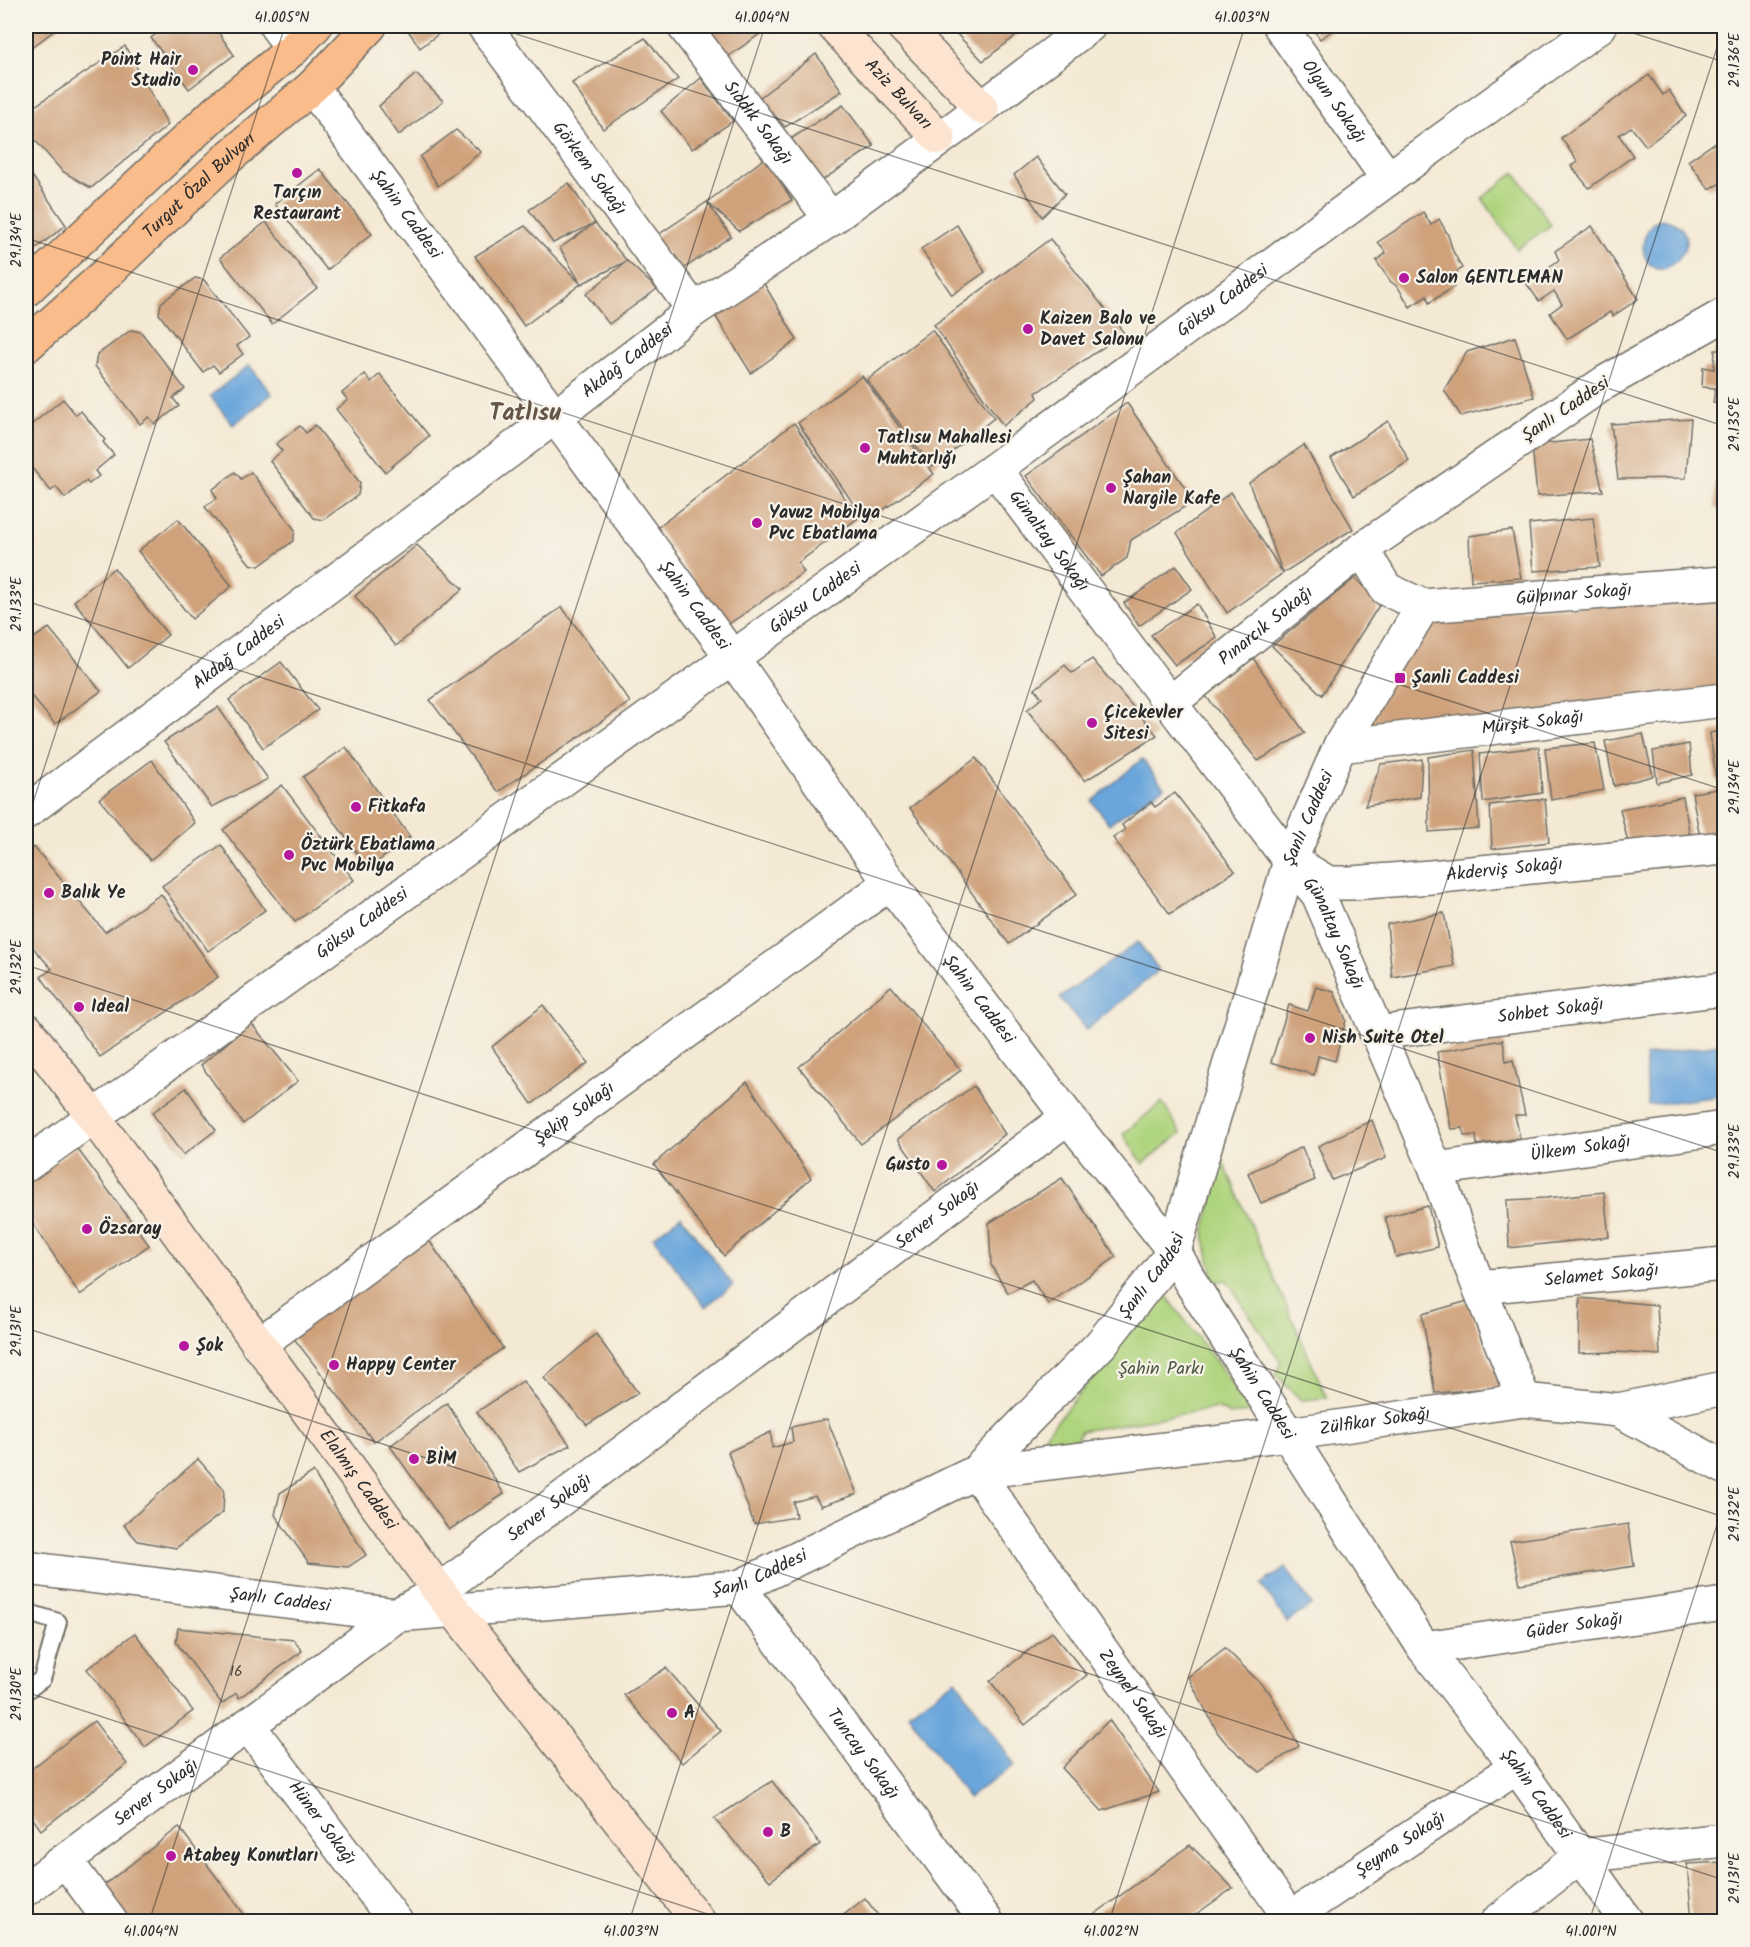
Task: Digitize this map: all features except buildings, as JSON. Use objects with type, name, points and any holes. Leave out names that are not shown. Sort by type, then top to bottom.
[{"type":"main road","points":[[26,290],[217,111],[284,37],[315,26]]},
{"type":"main road","name":"Turgut Özal Bulvarı","points":[[26,346],[229,157],[312,87],[370,26]]},
{"type":"street","name":"Görkem Sokağı","points":[[484,26],[694,310]]},
{"type":"street","name":"Sıddık Sokağı","points":[[684,26],[831,219]]},
{"type":"street","name":"Aziz Bulvarı","points":[[834,26],[939,138]]},
{"type":"street","points":[[903,26],[982,108]]},
{"type":"street","name":"Akdağ Caddesi","points":[[26,812],[556,416],[694,310],[831,219],[1089,26]]},
{"type":"street","name":"Olgun Sokağı","points":[[1280,26],[1388,179]]},
{"type":"street","name":"Göksu Caddesi","points":[[26,1165],[995,469],[1388,179],[1600,26]]},
{"type":"street","name":"Şahin Caddesi","points":[[312,87],[732,657],[890,883],[1068,1117],[1174,1251],[1190,1281],[1424,1648],[1516,1767],[1627,1922]]},
{"type":"street","name":"Şanlı Caddesi","points":[[1362,549],[1604,383],[1725,315]]},
{"type":"street","name":"Günaltay Sokağı","points":[[995,469],[1290,861],[1318,894],[1436,1169],[1479,1287],[1524,1400]]},
{"type":"street","points":[[1362,549],[1386,589],[1423,606]]},
{"type":"street","name":"Pınarcık Sokağı","points":[[1170,703],[1362,549]]},
{"type":"street","name":"Gülpınar Sokağı","points":[[1423,606],[1725,583]]},
{"type":"street","name":"Şanlı Caddesi","points":[[26,1568],[397,1615],[447,1601],[739,1587],[976,1472],[1101,1344],[1174,1251],[1290,861],[1340,746],[1423,606]]},
{"type":"street","name":"Mürşit Sokağı","points":[[1340,746],[1725,700]]},
{"type":"street","name":"Akderviş Sokağı","points":[[1290,861],[1328,883],[1351,883],[1725,848]]},
{"type":"street","name":"Şekip Sokağı","points":[[258,1345],[890,883]]},
{"type":"street","name":"Sohbet Sokağı","points":[[1376,1033],[1725,990]]},
{"type":"street","name":"Elalmış Caddesi","points":[[26,1029],[93,1116],[447,1601],[699,1922]]},
{"type":"street","name":"Server Sokağı","points":[[447,1601],[1068,1117]]},
{"type":"street","name":"Ülkem Sokağı","points":[[1436,1169],[1725,1128]]},
{"type":"street","name":"Selamet Sokağı","points":[[1479,1287],[1725,1264]]},
{"type":"street","points":[[1618,1410],[1725,1388]]},
{"type":"street","name":"Zülfikar Sokağı","points":[[976,1472],[1288,1434],[1524,1400],[1618,1410],[1725,1467]]},
{"type":"street","name":"Zeynel Sokağı","points":[[976,1472],[1289,1920]]},
{"type":"street","name":"Tuncay Sokağı","points":[[739,1587],[987,1922]]},
{"type":"street","name":"Güder Sokağı","points":[[1424,1648],[1725,1604]]},
{"type":"street","name":"Server Sokağı","points":[[26,1889],[397,1615]]},
{"type":"street","name":"Hüner Sokağı","points":[[248,1725],[396,1922]]},
{"type":"street","name":"Şeyma Sokağı","points":[[1289,1920],[1516,1767]]},
{"type":"street","points":[[1497,1922],[1580,1856],[1725,1840]]},
{"type":"street","points":[[66,1861],[111,1922]]},
{"type":"lane","points":[[26,1612],[58,1622],[42,1679],[26,1691]]},
{"type":"green space","points":[[1515,172],[1551,225],[1517,249],[1482,198]]},
{"type":"green space","points":[[1162,1102],[1181,1133],[1143,1164],[1123,1134]]},
{"type":"green space","points":[[1222,1159],[1327,1398],[1301,1400],[1276,1375],[1281,1363],[1227,1280],[1214,1283],[1204,1234]]},
{"type":"green space","name":"Şahin Parkı","points":[[1163,1291],[1253,1411],[1230,1415],[1217,1408],[1081,1431],[1074,1442],[1038,1444]]},
{"type":"water","points":[[1660,219],[1677,225],[1686,237],[1681,255],[1673,264],[1663,269],[1653,267],[1648,262],[1643,244],[1650,226]]},
{"type":"water","points":[[249,365],[272,394],[233,425],[210,396]]},
{"type":"water","points":[[1142,759],[1164,787],[1109,824],[1092,801]]},
{"type":"water","points":[[1138,942],[1159,970],[1086,1030],[1060,998]]},
{"type":"water","points":[[1717,1044],[1721,1096],[1648,1105],[1645,1056]]},
{"type":"water","points":[[681,1216],[733,1285],[705,1307],[653,1237]]},
{"type":"water","points":[[1286,1568],[1312,1605],[1287,1622],[1261,1584]]},
{"type":"water","points":[[956,1680],[1015,1765],[968,1798],[908,1713]]},
{"type":"place","name":"Point Hair Studio","points":[[193,70]]},
{"type":"place","name":"Tarçın Restaurant","points":[[297,173]]},
{"type":"place","name":"Salon GENTLEMAN","points":[[1404,278]]},
{"type":"place","name":"Kaizen Balo ve Davet Salonu","points":[[1028,329]]},
{"type":"place","name":"Tatlısu Mahallesi Muhtarlığı","points":[[865,448]]},
{"type":"place","name":"Şahan Nargile Kafe","points":[[1111,488]]},
{"type":"place","name":"Yavuz Mobilya Pvc Ebatlama","points":[[757,523]]},
{"type":"place","name":"Şanli Caddesi","points":[[1400,678]]},
{"type":"place","name":"Çicekevler Sitesi","points":[[1092,723]]},
{"type":"place","name":"Fitkafa","points":[[356,807]]},
{"type":"place","name":"Öztürk Ebatlama Pvc Mobilya","points":[[289,855]]},
{"type":"place","name":"Balık Ye","points":[[49,893]]},
{"type":"place","name":"Ideal","points":[[79,1007]]},
{"type":"place","name":"Nish Suite Otel","points":[[1310,1038]]},
{"type":"place","name":"Gusto","points":[[942,1165]]},
{"type":"place","name":"Özsaray","points":[[87,1229]]},
{"type":"place","name":"Şok","points":[[184,1346]]},
{"type":"place","name":"Happy Center","points":[[334,1365]]},
{"type":"place","name":"BİM","points":[[414,1459]]},
{"type":"place","name":"A","points":[[672,1713]]},
{"type":"place","name":"B","points":[[768,1832]]},
{"type":"place","name":"Atabey Konutları","points":[[171,1856]]},
{"type":"district","name":"Tatlısu","points":[[525,413]]}]
